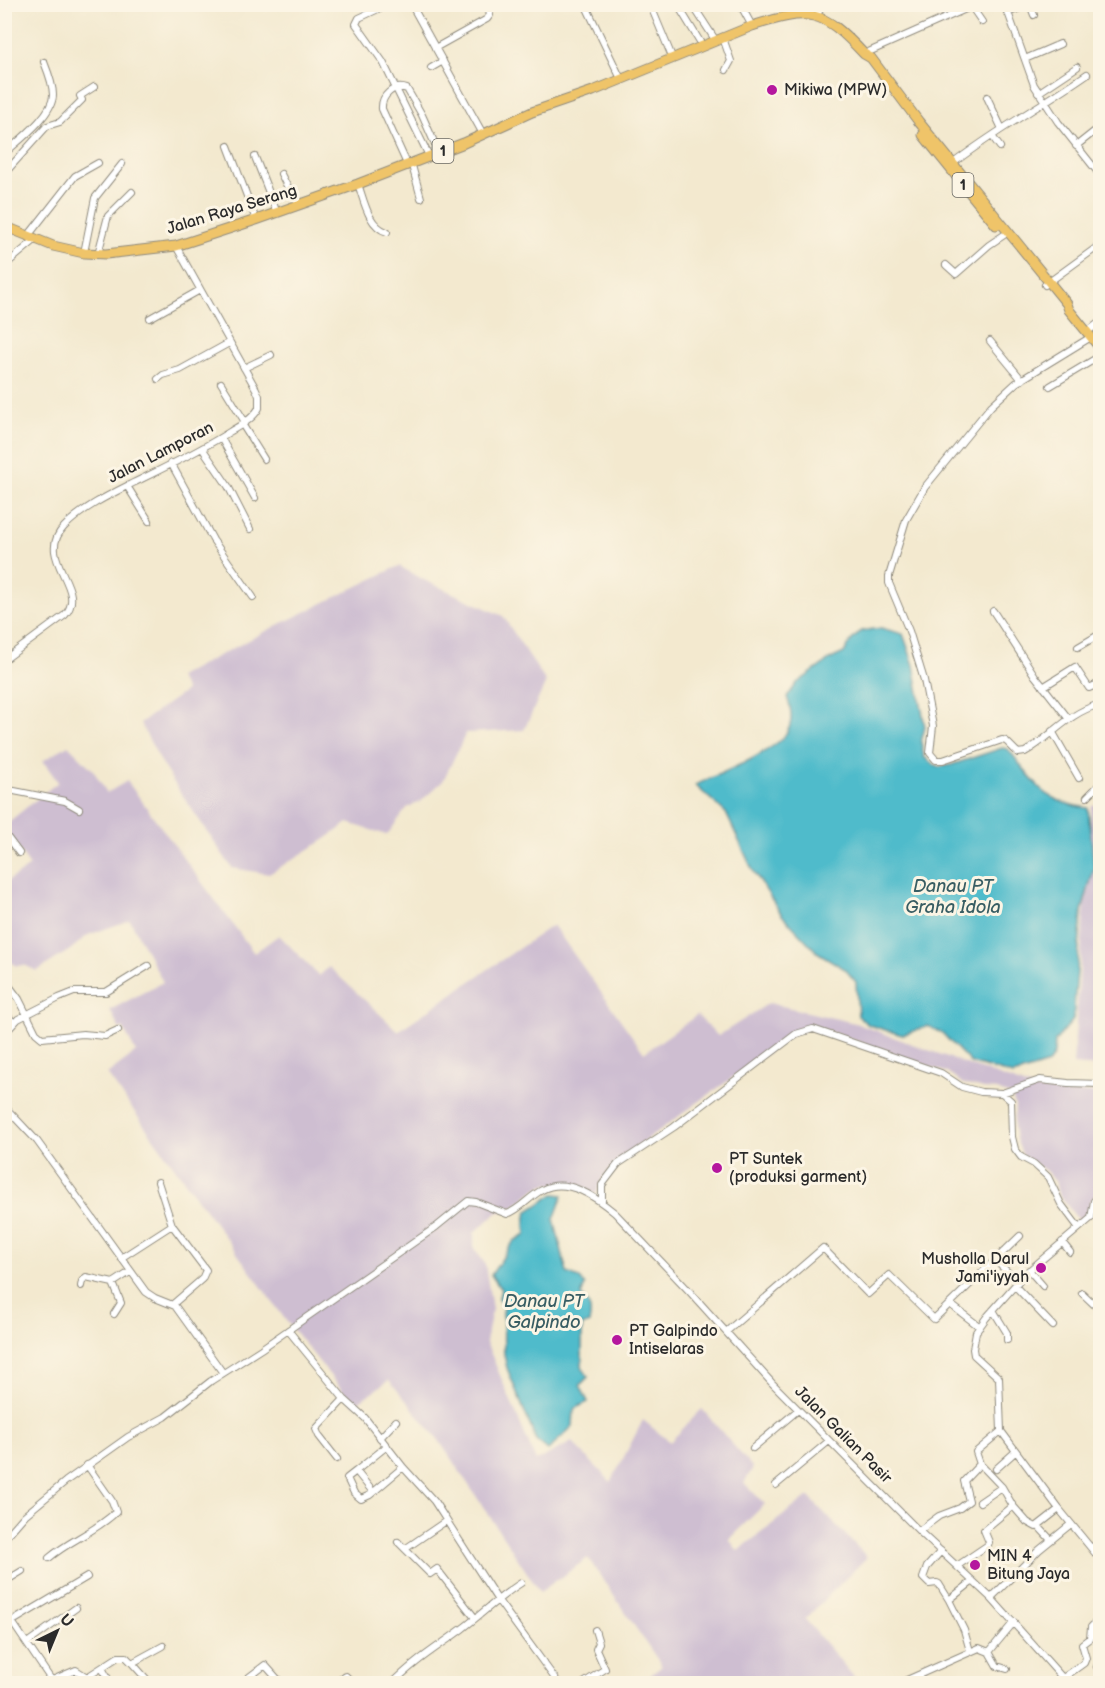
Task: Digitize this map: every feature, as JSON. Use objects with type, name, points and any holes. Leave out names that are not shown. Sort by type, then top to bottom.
[{"type":"highway","name":"Jalan Raya Serang","points":[[4,226],[57,248],[84,253],[98,254],[176,246],[358,184],[439,153],[532,112],[752,26],[798,14],[817,16]]},
{"type":"highway","name":"1","points":[[817,16],[837,28],[864,54],[865,60],[1064,308],[1069,310],[1101,348]]},
{"type":"highway","name":"1","points":[[951,165],[1004,235],[1047,284]]},
{"type":"street","points":[[389,4],[359,18],[356,22],[383,62],[429,156]]},
{"type":"street","points":[[411,4],[483,134]]},
{"type":"street","points":[[585,4],[621,79]]},
{"type":"street","points":[[650,4],[672,57]]},
{"type":"street","points":[[677,4],[702,45]]},
{"type":"street","points":[[692,4],[720,40],[731,61],[726,70]]},
{"type":"street","points":[[740,4],[752,26]]},
{"type":"street","points":[[817,16],[822,4]]},
{"type":"street","points":[[1005,4],[1044,104],[1101,175]]},
{"type":"street","points":[[1092,4],[1101,14]]},
{"type":"street","points":[[1007,13],[1028,5],[1034,15]]},
{"type":"street","points":[[435,48],[489,18],[488,6]]},
{"type":"street","points":[[864,54],[970,6],[982,22]]},
{"type":"street","points":[[1025,59],[1060,44]]},
{"type":"street","points":[[4,154],[36,124],[52,102],[53,94],[44,62]]},
{"type":"street","points":[[430,68],[443,62]]},
{"type":"street","points":[[1038,93],[1077,68]]},
{"type":"street","points":[[951,165],[1087,74]]},
{"type":"street","points":[[4,174],[47,126],[60,122],[82,100],[80,96],[94,87]]},
{"type":"street","points":[[421,198],[409,163],[382,109],[386,95],[395,88],[404,87],[406,89],[422,115],[439,153]]},
{"type":"street","points":[[987,97],[1002,129]]},
{"type":"street","points":[[1076,146],[1101,128]]},
{"type":"street","points":[[992,136],[1000,147]]},
{"type":"street","points":[[228,146],[256,220]]},
{"type":"street","points":[[255,157],[277,213]]},
{"type":"street","points":[[4,266],[32,238],[75,176],[98,163]]},
{"type":"street","points":[[84,253],[95,198],[122,164]]},
{"type":"street","points":[[281,174],[286,186],[296,193],[299,205]]},
{"type":"street","points":[[358,184],[370,215],[379,228],[387,232]]},
{"type":"street","points":[[98,254],[108,216],[132,192]]},
{"type":"street","points":[[946,265],[956,274],[1004,235]]},
{"type":"street","points":[[1047,284],[1101,245]]},
{"type":"street","name":"Jalan Lamporan","points":[[4,660],[65,615],[72,607],[72,597],[54,551],[60,531],[77,515],[127,486],[220,438],[256,414],[260,400],[256,389],[176,246]]},
{"type":"street","points":[[150,318],[200,290]]},
{"type":"street","points":[[1101,322],[1089,335],[1006,390],[991,406],[925,487],[903,527],[889,576],[889,583],[917,654],[933,726],[930,753],[936,760],[943,760],[1002,740],[1020,753],[1030,749],[1068,718],[1101,704]]},
{"type":"street","points":[[990,341],[1022,380]]},
{"type":"street","points":[[158,379],[230,343]]},
{"type":"street","points":[[244,368],[271,355]]},
{"type":"street","points":[[1050,386],[1101,356]]},
{"type":"street","points":[[221,383],[264,459]]},
{"type":"street","points":[[220,438],[255,498]]},
{"type":"street","points":[[202,448],[228,486],[250,529]]},
{"type":"street","points":[[171,463],[213,540],[253,597]]},
{"type":"street","points":[[127,486],[149,521]]},
{"type":"street","points":[[993,611],[1043,687],[1068,718]]},
{"type":"street","points":[[1078,647],[1101,634]]},
{"type":"street","points":[[1043,687],[1075,667],[1089,688],[1099,685],[1101,677]]},
{"type":"street","points":[[1052,731],[1079,778]]},
{"type":"street","points":[[1087,797],[1101,784]]},
{"type":"street","points":[[4,789],[65,801],[80,809]]},
{"type":"street","points":[[4,833],[18,853]]},
{"type":"street","points":[[4,1034],[13,1022],[74,992],[106,992],[148,966]]},
{"type":"street","points":[[4,979],[36,1033],[42,1038],[83,1034],[105,1036],[118,1030]]},
{"type":"street","points":[[4,1012],[13,1022]]},
{"type":"street","points":[[4,1539],[25,1515],[87,1465],[137,1431],[165,1417],[223,1373],[436,1227],[468,1201],[507,1214],[542,1190],[563,1186],[602,1201],[602,1185],[618,1164],[674,1127],[796,1034],[809,1029],[941,1073],[962,1087],[981,1092],[1002,1093],[1040,1080],[1101,1084]]},
{"type":"street","points":[[1002,1093],[1011,1101],[1012,1137],[1018,1152],[1048,1177],[1061,1204],[1079,1228]]},
{"type":"street","points":[[4,1106],[37,1142],[130,1272],[152,1296],[173,1304],[182,1313],[223,1373]]},
{"type":"street","points":[[158,1182],[172,1225],[206,1270],[205,1276],[173,1304]]},
{"type":"street","points":[[1101,1194],[1095,1201],[1092,1216],[1029,1270],[993,1310],[976,1332],[973,1349],[977,1359],[999,1378],[1001,1431],[1059,1509],[1101,1559]]},
{"type":"street","name":"Jalan Galian Pasir","points":[[602,1201],[663,1263],[798,1410],[919,1531],[991,1598],[1066,1681]]},
{"type":"street","points":[[121,1258],[172,1225]]},
{"type":"street","points":[[726,1332],[823,1248],[868,1294],[889,1275],[934,1319],[1020,1236]]},
{"type":"street","points":[[1062,1242],[1070,1252]]},
{"type":"street","points":[[995,1260],[1053,1326]]},
{"type":"street","points":[[1029,1270],[1043,1286]]},
{"type":"street","points":[[81,1286],[86,1277],[113,1284],[130,1272]]},
{"type":"street","points":[[113,1284],[121,1303],[114,1314]]},
{"type":"street","points":[[1082,1293],[1101,1310]]},
{"type":"street","points":[[950,1304],[980,1327]]},
{"type":"street","points":[[993,1310],[1007,1333],[1007,1340]]},
{"type":"street","points":[[288,1330],[344,1399],[365,1418],[403,1467],[434,1501],[497,1599],[559,1683]]},
{"type":"street","points":[[337,1459],[316,1429],[344,1399]]},
{"type":"street","points":[[753,1448],[798,1410]]},
{"type":"street","points":[[380,1438],[396,1421]]},
{"type":"street","points":[[1001,1431],[976,1452],[980,1464],[1002,1487],[1013,1506],[1027,1522],[1034,1527],[1039,1527],[1051,1540]]},
{"type":"street","points":[[776,1485],[830,1441]]},
{"type":"street","points":[[387,1446],[347,1478],[357,1497],[366,1498],[403,1467]]},
{"type":"street","points":[[996,1469],[1015,1452]]},
{"type":"street","points":[[919,1531],[939,1516],[960,1508],[969,1501],[964,1481],[980,1464]]},
{"type":"street","points":[[49,1558],[65,1545],[96,1529],[116,1512],[112,1501],[87,1465]]},
{"type":"street","points":[[356,1471],[374,1492]]},
{"type":"street","points":[[980,1502],[1002,1487]]},
{"type":"street","points":[[957,1566],[989,1547],[984,1530],[1013,1506]]},
{"type":"street","points":[[1039,1527],[1059,1509]]},
{"type":"street","points":[[405,1549],[446,1521]]},
{"type":"street","points":[[991,1598],[1051,1540],[1071,1524]]},
{"type":"street","points":[[1092,1548],[1101,1540]]},
{"type":"street","points":[[398,1542],[430,1575],[437,1569],[475,1618]]},
{"type":"street","points":[[941,1551],[927,1567],[923,1578],[929,1584],[939,1584],[964,1630],[970,1651]]},
{"type":"street","points":[[4,1582],[22,1571]]},
{"type":"street","points":[[13,1621],[87,1576]]},
{"type":"street","points":[[949,1600],[972,1581]]},
{"type":"street","points":[[392,1683],[429,1651],[521,1583]]},
{"type":"street","points":[[27,1643],[76,1608]]},
{"type":"street","points":[[4,1610],[50,1682],[76,1670],[87,1677],[118,1657],[126,1658],[151,1683]]},
{"type":"street","points":[[1066,1681],[1084,1663],[1086,1658],[1082,1644],[1090,1638],[1090,1630],[1101,1618]]},
{"type":"street","points":[[988,1652],[1014,1622]]},
{"type":"street","points":[[582,1683],[605,1669],[596,1649],[599,1643],[595,1630]]},
{"type":"street","points":[[132,1663],[163,1646]]},
{"type":"street","points":[[898,1683],[982,1647],[997,1666],[1007,1669]]},
{"type":"street","points":[[240,1683],[265,1665],[282,1683]]},
{"type":"street","points":[[102,1668],[111,1683]]},
{"type":"street","points":[[333,1683],[346,1676],[354,1683]]},
{"type":"shaded area","points":[[399,566],[503,616],[546,682],[524,730],[466,733],[443,781],[420,802],[407,808],[387,835],[348,823],[269,874],[232,868],[166,771],[140,723],[186,691],[178,677]]},
{"type":"shaded area","points":[[68,745],[93,770],[107,793],[127,781],[254,953],[279,935],[319,976],[329,967],[398,1031],[553,925],[644,1053],[697,1015],[718,1036],[769,1003],[855,1023],[1034,1089],[1069,1093],[1100,1092],[1100,1190],[1090,1201],[1090,1210],[1079,1221],[1060,1196],[1055,1181],[1045,1170],[1023,1156],[1016,1139],[1015,1105],[1012,1096],[997,1090],[963,1084],[948,1073],[813,1026],[800,1029],[622,1157],[602,1179],[596,1194],[570,1184],[545,1184],[535,1189],[510,1210],[498,1212],[474,1233],[474,1248],[485,1264],[492,1309],[486,1342],[536,1461],[572,1442],[611,1482],[643,1420],[670,1442],[702,1409],[753,1468],[744,1483],[765,1504],[729,1539],[738,1551],[808,1496],[867,1557],[805,1619],[859,1683],[641,1683],[662,1666],[588,1558],[540,1592],[438,1439],[389,1380],[354,1405],[287,1322],[107,1074],[136,1052],[123,1028],[120,1030],[110,1010],[163,982],[130,920],[88,935],[70,950],[37,971],[24,965],[16,966],[5,957],[5,883],[30,866],[5,830],[4,822],[6,824],[58,782],[43,761]]},
{"type":"shaded area","points":[[1092,805],[1100,805],[1100,1067],[1073,1065]]},
{"type":"water","name":"Danau PT Graha Idola","points":[[881,628],[903,634],[914,665],[925,727],[921,742],[924,757],[937,767],[951,765],[1002,748],[1008,749],[1033,781],[1050,796],[1072,805],[1088,808],[1094,868],[1082,911],[1073,1020],[1055,1041],[1054,1054],[1048,1064],[1013,1075],[971,1063],[942,1033],[928,1026],[902,1035],[869,1025],[858,1016],[856,982],[845,969],[817,952],[782,915],[752,869],[726,813],[695,785],[759,755],[781,740],[791,723],[791,710],[787,697],[797,683],[831,659],[844,653],[861,631]]},
{"type":"water","name":"Danau PT Galpindo","points":[[554,1194],[563,1195],[554,1219],[567,1273],[579,1278],[585,1285],[581,1296],[589,1308],[589,1323],[582,1326],[582,1366],[588,1377],[580,1385],[588,1402],[574,1409],[573,1426],[548,1450],[536,1440],[507,1368],[504,1354],[503,1308],[499,1298],[501,1289],[491,1275],[514,1241],[526,1234],[527,1212]]},
{"type":"place","name":"Mikiwa (MPW)","points":[[772,90]]},
{"type":"place","name":"PT Suntek (produksi garment)","points":[[717,1168]]},
{"type":"place","name":"Musholla Darul Jami'iyyah","points":[[1041,1268]]},
{"type":"place","name":"PT Galpindo Intiselaras","points":[[617,1340]]},
{"type":"place","name":"MIN 4 Bitung Jaya","points":[[975,1565]]}]
